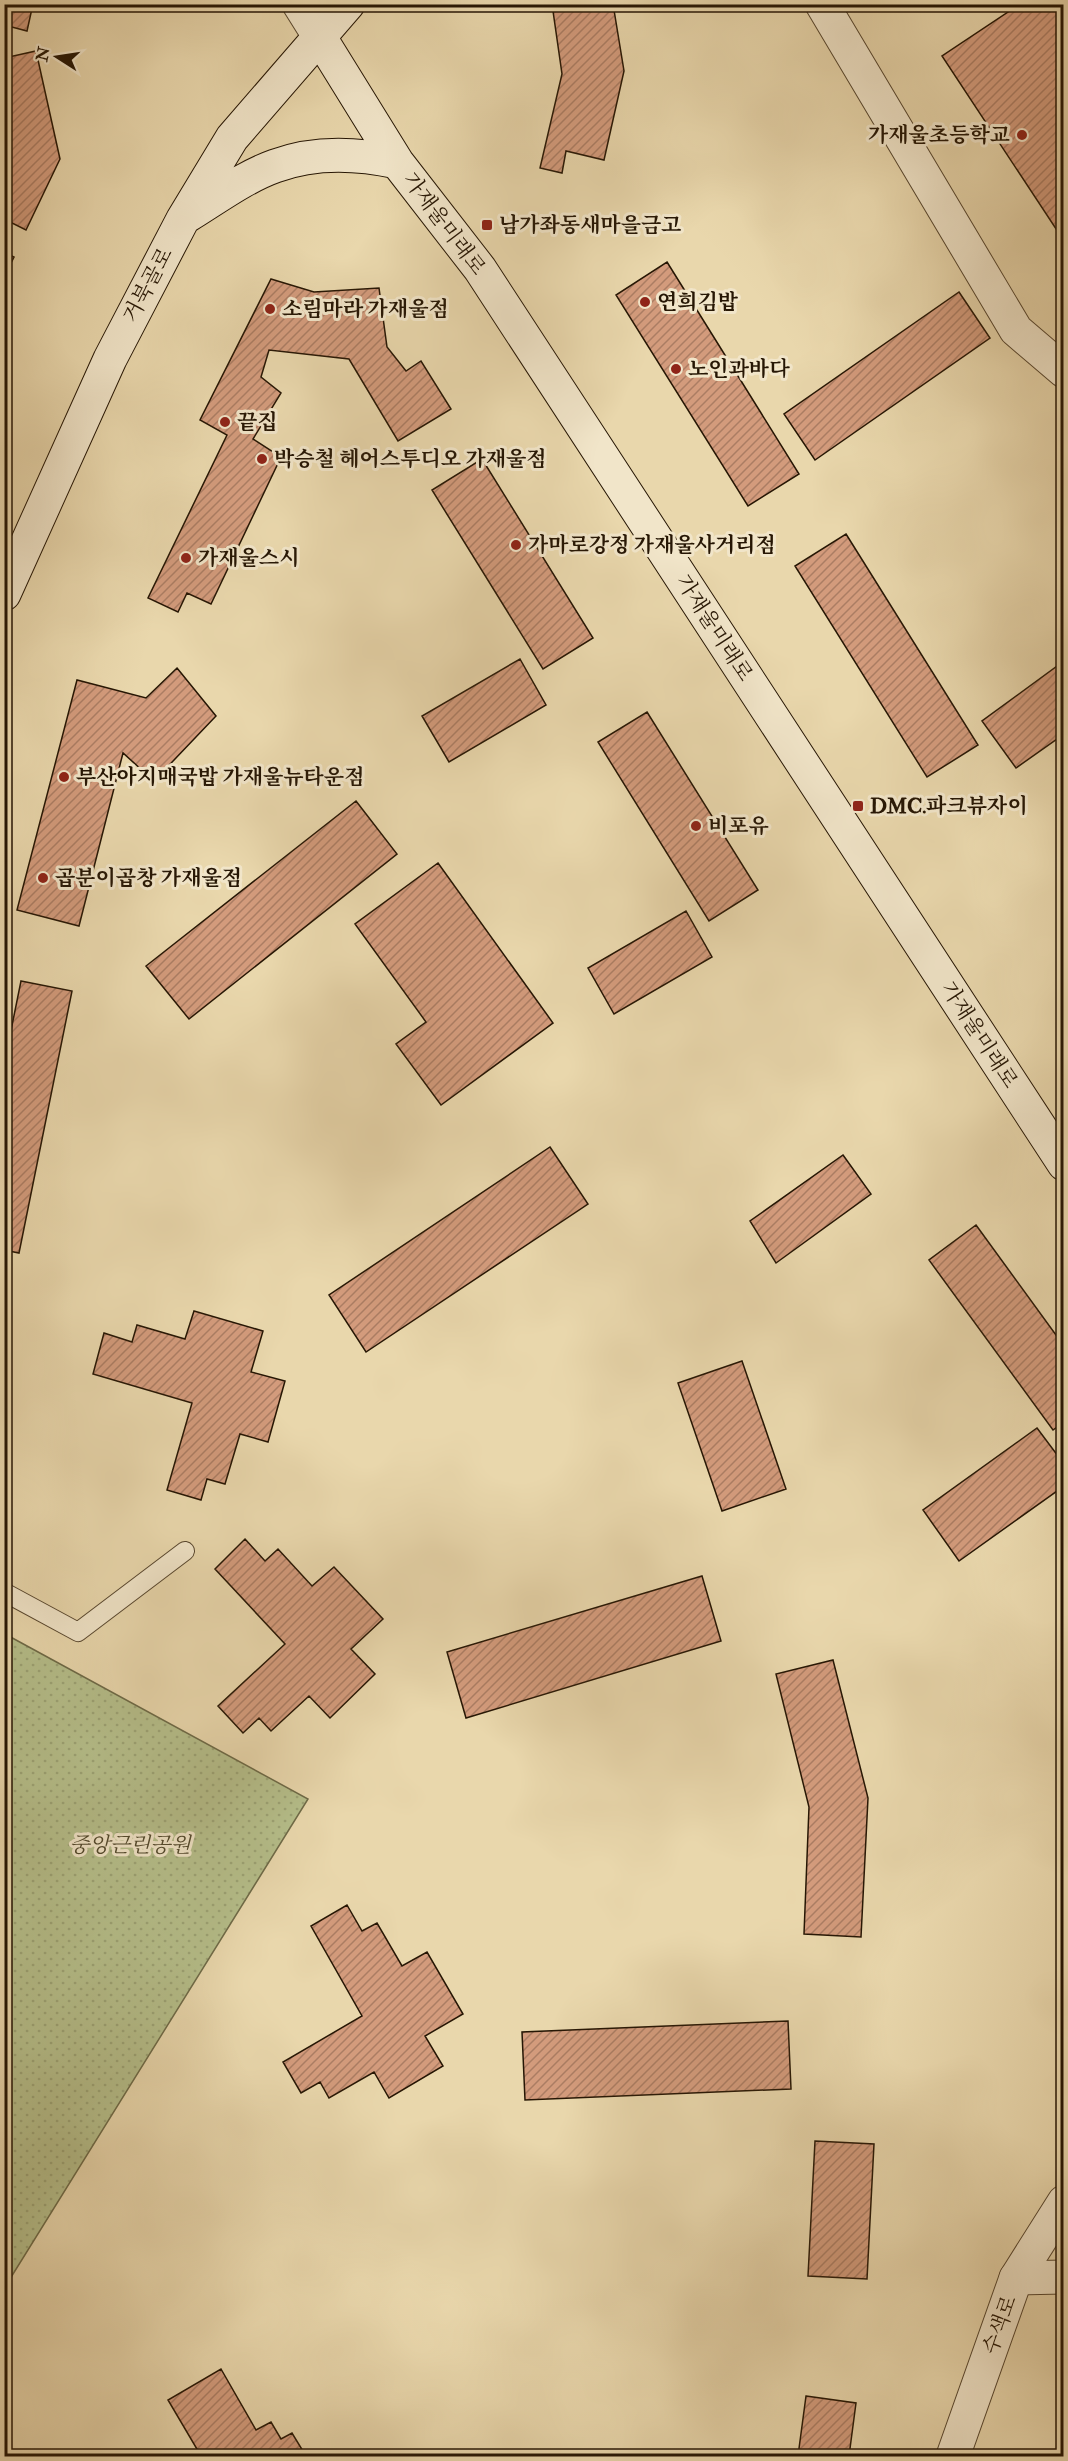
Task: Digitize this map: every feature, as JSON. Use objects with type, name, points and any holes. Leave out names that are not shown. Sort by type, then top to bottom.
[{"type":"main road","points":[[299,4],[319,36]]},
{"type":"main road","name":"거북골로","points":[[9,574],[110,359],[183,219],[232,138],[348,4]]},
{"type":"main road","points":[[822,4],[1016,330],[1064,371]]},
{"type":"main road","name":"가재울미래로","points":[[319,36],[397,162],[480,269],[1064,1164]]},
{"type":"main road","points":[[183,219],[274,166],[328,154],[367,156],[397,162]]},
{"type":"main road","name":"수색로","points":[[953,2457],[1016,2278],[1064,2202]]},
{"type":"main road","points":[[1016,2278],[1064,2277]]},
{"type":"lane","points":[[4,1592],[78,1632],[185,1551]]},
{"type":"green space","name":"중앙근린공원","points":[[5,1634],[308,1799],[5,2287]]},
{"type":"building","points":[[4,4],[33,4],[27,31],[4,25]]},
{"type":"building","points":[[552,4],[613,4],[624,71],[604,160],[566,151],[562,173],[540,168],[562,74]]},
{"type":"building","name":"가재울초등학교","points":[[1020,4],[1064,4],[1064,241],[942,56]]},
{"type":"building","points":[[36,51],[60,159],[26,230],[4,219],[4,58]]},
{"type":"building","points":[[4,252],[14,257],[4,277]]},
{"type":"building","points":[[667,262],[799,474],[748,506],[616,295]]},
{"type":"building","points":[[271,279],[314,292],[379,288],[387,347],[406,371],[421,361],[451,409],[398,441],[349,359],[269,350],[261,377],[281,393],[253,439],[281,457],[211,604],[187,593],[178,612],[148,598],[227,435],[200,420]]},
{"type":"building","points":[[959,292],[990,338],[815,460],[784,414]]},
{"type":"building","points":[[482,459],[593,638],[543,669],[432,490]]},
{"type":"building","points":[[846,534],[978,745],[927,777],[795,566]]},
{"type":"building","points":[[520,659],[546,705],[449,762],[422,716]]},
{"type":"building","points":[[1064,661],[1064,734],[1016,768],[982,721]]},
{"type":"building","points":[[177,668],[216,716],[154,781],[123,753],[79,926],[17,910],[77,680],[146,698]]},
{"type":"building","points":[[647,712],[758,890],[709,921],[598,742]]},
{"type":"building","points":[[356,801],[397,854],[189,1019],[146,966]]},
{"type":"building","points":[[438,863],[553,1023],[441,1105],[396,1044],[426,1022],[355,924]]},
{"type":"building","points":[[686,911],[712,957],[614,1014],[588,968]]},
{"type":"building","points":[[21,981],[72,991],[19,1253],[4,1250],[4,1065]]},
{"type":"building","points":[[550,1147],[588,1204],[366,1352],[329,1295]]},
{"type":"building","points":[[843,1155],[871,1194],[776,1263],[750,1221]]},
{"type":"building","points":[[976,1225],[1064,1346],[1064,1422],[1053,1430],[929,1260]]},
{"type":"building","points":[[194,1311],[263,1331],[251,1372],[285,1381],[268,1442],[240,1434],[225,1484],[207,1479],[201,1500],[167,1490],[192,1403],[93,1374],[104,1333],[132,1342],[137,1325],[185,1339]]},
{"type":"building","points":[[742,1361],[786,1489],[722,1511],[678,1383]]},
{"type":"building","points":[[1037,1428],[1064,1464],[1064,1486],[959,1561],[923,1510]]},
{"type":"building","points":[[245,1539],[265,1561],[278,1549],[312,1586],[334,1567],[383,1619],[351,1649],[375,1674],[330,1718],[309,1696],[271,1731],[259,1718],[243,1733],[218,1706],[285,1644],[215,1569]]},
{"type":"building","points":[[702,1576],[721,1641],[466,1718],[447,1652]]},
{"type":"building","points":[[833,1660],[868,1798],[861,1937],[804,1934],[809,1807],[776,1674]]},
{"type":"building","points":[[347,1905],[362,1931],[377,1923],[402,1966],[427,1952],[463,2014],[425,2036],[443,2066],[389,2098],[374,2072],[329,2098],[320,2082],[301,2093],[283,2062],[362,2016],[311,1926]]},
{"type":"building","points":[[788,2021],[791,2089],[525,2100],[522,2032]]},
{"type":"building","points":[[815,2141],[874,2144],[867,2279],[808,2276]]},
{"type":"building","points":[[221,2369],[256,2430],[271,2422],[281,2439],[292,2433],[306,2456],[201,2456],[168,2400]]},
{"type":"building","points":[[806,2396],[856,2403],[849,2456],[798,2456]]},
{"type":"place","name":"가재울초등학교","points":[[1022,135]]},
{"type":"place","name":"남가좌동새마을금고","points":[[487,225]]},
{"type":"place","name":"연희김밥","points":[[645,302]]},
{"type":"place","name":"소림마라 가재울점","points":[[270,309]]},
{"type":"place","name":"노인과바다","points":[[676,369]]},
{"type":"place","name":"끝집","points":[[225,422]]},
{"type":"place","name":"박승철 헤어스투디오 가재울점","points":[[262,459]]},
{"type":"place","name":"가마로강정 가재울사거리점","points":[[516,545]]},
{"type":"place","name":"가재울스시","points":[[186,558]]},
{"type":"place","name":"부산아지매국밥 가재울뉴타운점","points":[[64,777]]},
{"type":"place","name":"DMC.파크뷰자이","points":[[858,806]]},
{"type":"place","name":"비포유","points":[[696,826]]},
{"type":"place","name":"곱분이곱창 가재울점","points":[[43,878]]}]
